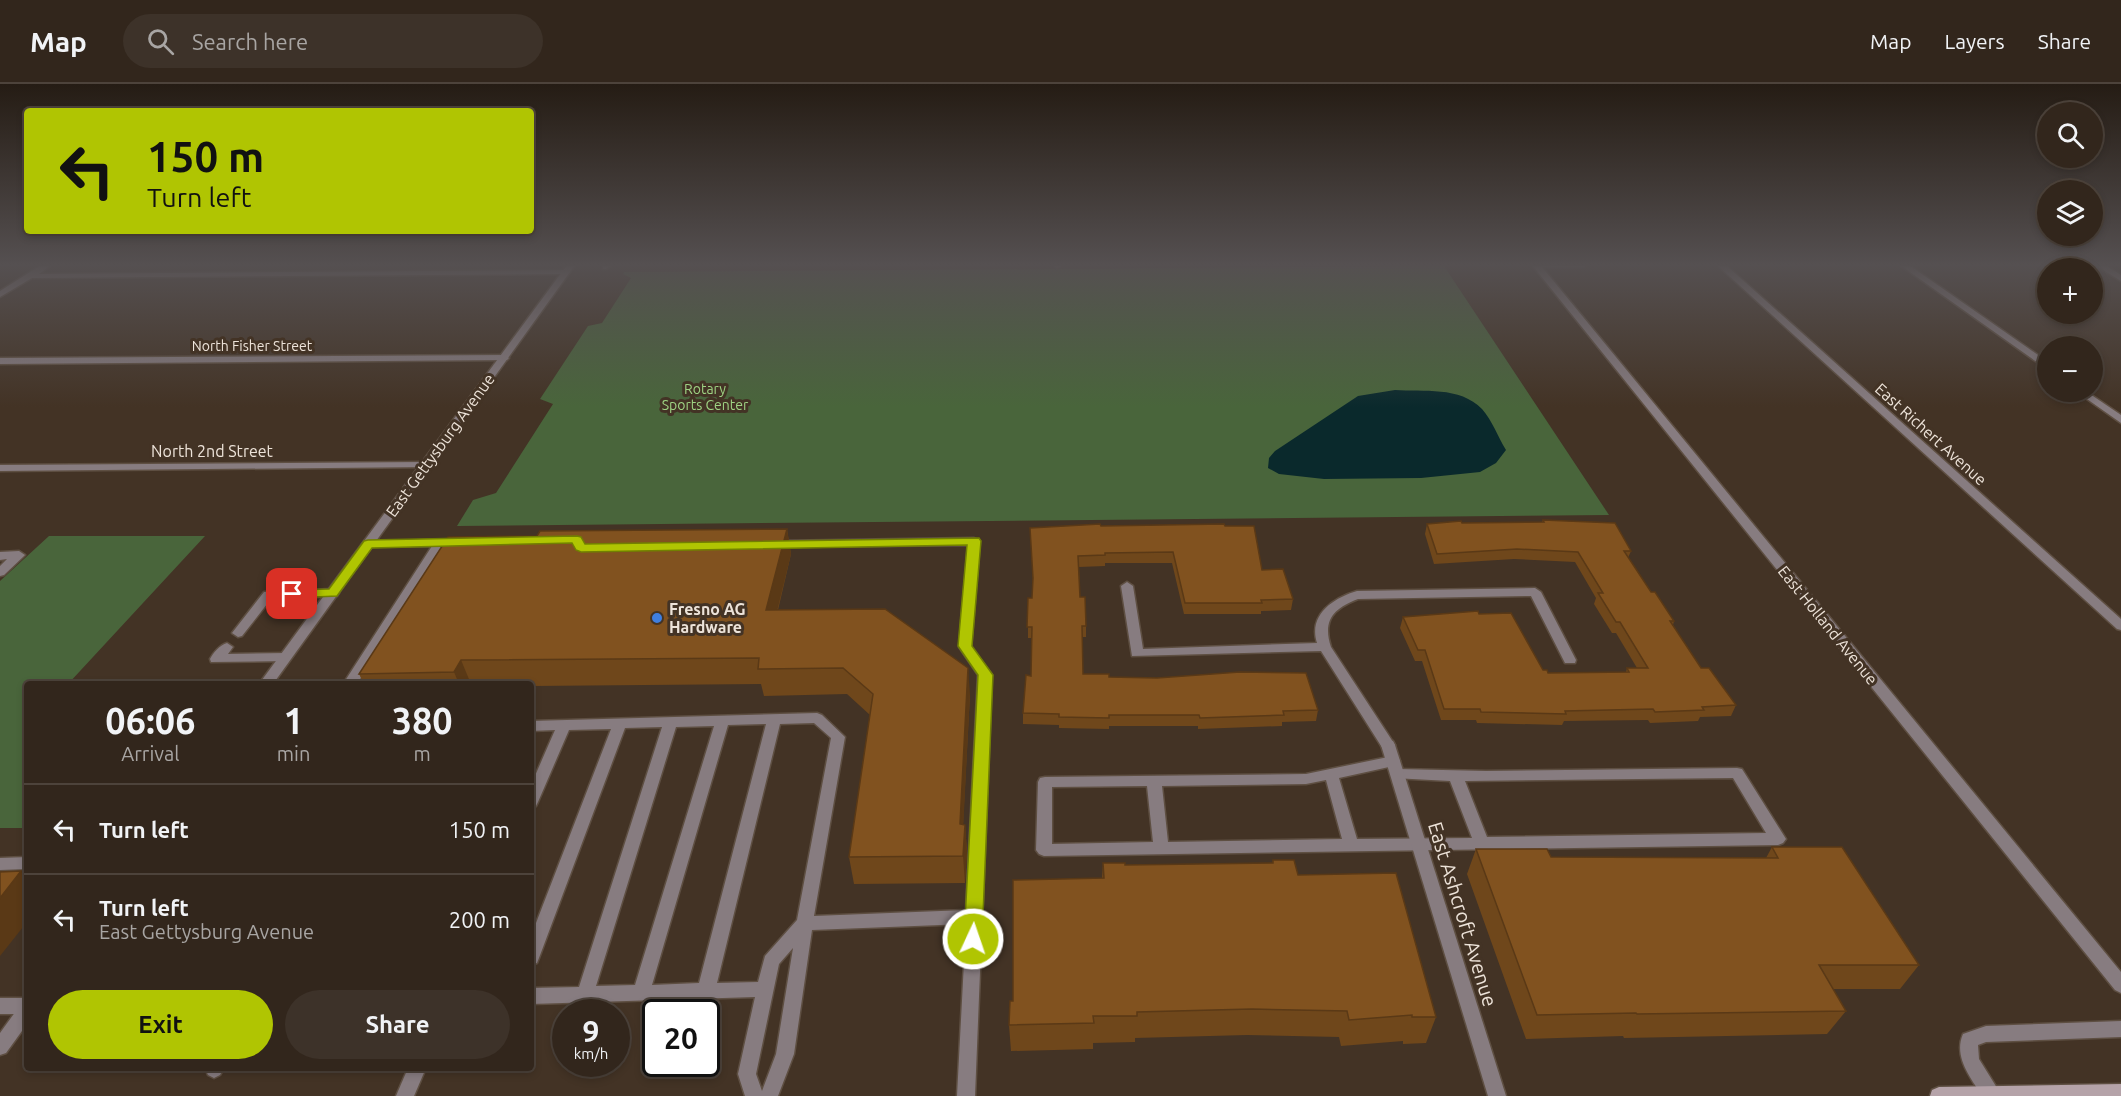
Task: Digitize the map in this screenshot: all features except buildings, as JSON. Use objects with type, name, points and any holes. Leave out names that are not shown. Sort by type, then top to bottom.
[{"type":"main road","points":[[1939,1096],[2121,1094]]},
{"type":"street","name":"East Gettysburg Avenue","points":[[268,681],[537,312]]},
{"type":"street","name":"East Holland Avenue","points":[[1574,312],[2121,985]]},
{"type":"street","name":"East Richert Avenue","points":[[1773,312],[2121,626]]},
{"type":"street","points":[[1971,312],[2037,359]]},
{"type":"street","name":"North Fisher Street","points":[[0,361],[504,358]]},
{"type":"street","points":[[2095,402],[2121,420]]},
{"type":"street","name":"North 2nd Street","points":[[0,468],[425,465]]},
{"type":"street","points":[[760,545],[974,541],[965,646],[986,675],[966,1096]]},
{"type":"street","points":[[368,544],[474,542]]},
{"type":"street","points":[[352,681],[440,543]]},
{"type":"street","points":[[0,555],[19,555],[0,572]]},
{"type":"street","points":[[1126,586],[1137,654],[1325,647],[1320,632],[1323,618],[1339,602],[1357,596],[1536,592],[1570,660]]},
{"type":"street","points":[[238,633],[268,595],[333,593]]},
{"type":"street","points":[[226,647],[216,659],[286,657]]},
{"type":"street","name":"East Ashcroft Avenue","points":[[1325,647],[1393,760],[1497,1096]]},
{"type":"street","points":[[534,726],[817,718],[838,737],[784,1054],[769,1096]]},
{"type":"street","points":[[706,991],[774,719]]},
{"type":"street","points":[[641,993],[723,721]]},
{"type":"street","points":[[585,994],[671,722]]},
{"type":"street","points":[[534,950],[620,723]]},
{"type":"street","points":[[534,795],[564,725]]},
{"type":"street","points":[[1393,760],[1455,776],[1737,773],[1778,838],[1044,850],[1045,782],[1306,779],[1393,760]]},
{"type":"street","points":[[1331,774],[1351,846]]},
{"type":"street","points":[[1455,776],[1482,844]]},
{"type":"street","points":[[1154,781],[1161,849]]},
{"type":"street","points":[[0,864],[24,863]]},
{"type":"street","points":[[754,1096],[747,1074],[771,961],[805,924],[974,917]]},
{"type":"street","points":[[534,996],[765,989]]},
{"type":"street","points":[[0,1006],[24,1008]]},
{"type":"street","points":[[0,1047],[24,1012]]},
{"type":"street","points":[[1992,1096],[1971,1061],[1969,1040],[1986,1034],[2121,1029]]},
{"type":"street","points":[[405,1096],[416,1071]]},
{"type":"green space","name":"Rotary Sports Center","points":[[609,312],[1475,312],[1609,515],[457,526],[473,500],[496,493],[553,404],[540,399],[588,326],[602,323]]},
{"type":"green space","points":[[49,536],[205,536],[71,681],[24,681],[24,828],[0,828],[0,581]]},
{"type":"water","points":[[1395,390],[1452,393],[1473,402],[1486,413],[1506,450],[1496,463],[1480,472],[1421,478],[1324,479],[1279,474],[1268,468],[1269,458],[1275,451],[1358,396]]},
{"type":"place","name":"Fresno AG Hardware","points":[[657,618]]},
{"type":"route","points":[[292,594],[333,593],[368,544],[577,539],[581,548],[974,541],[965,646],[986,675],[973,939]]}]
